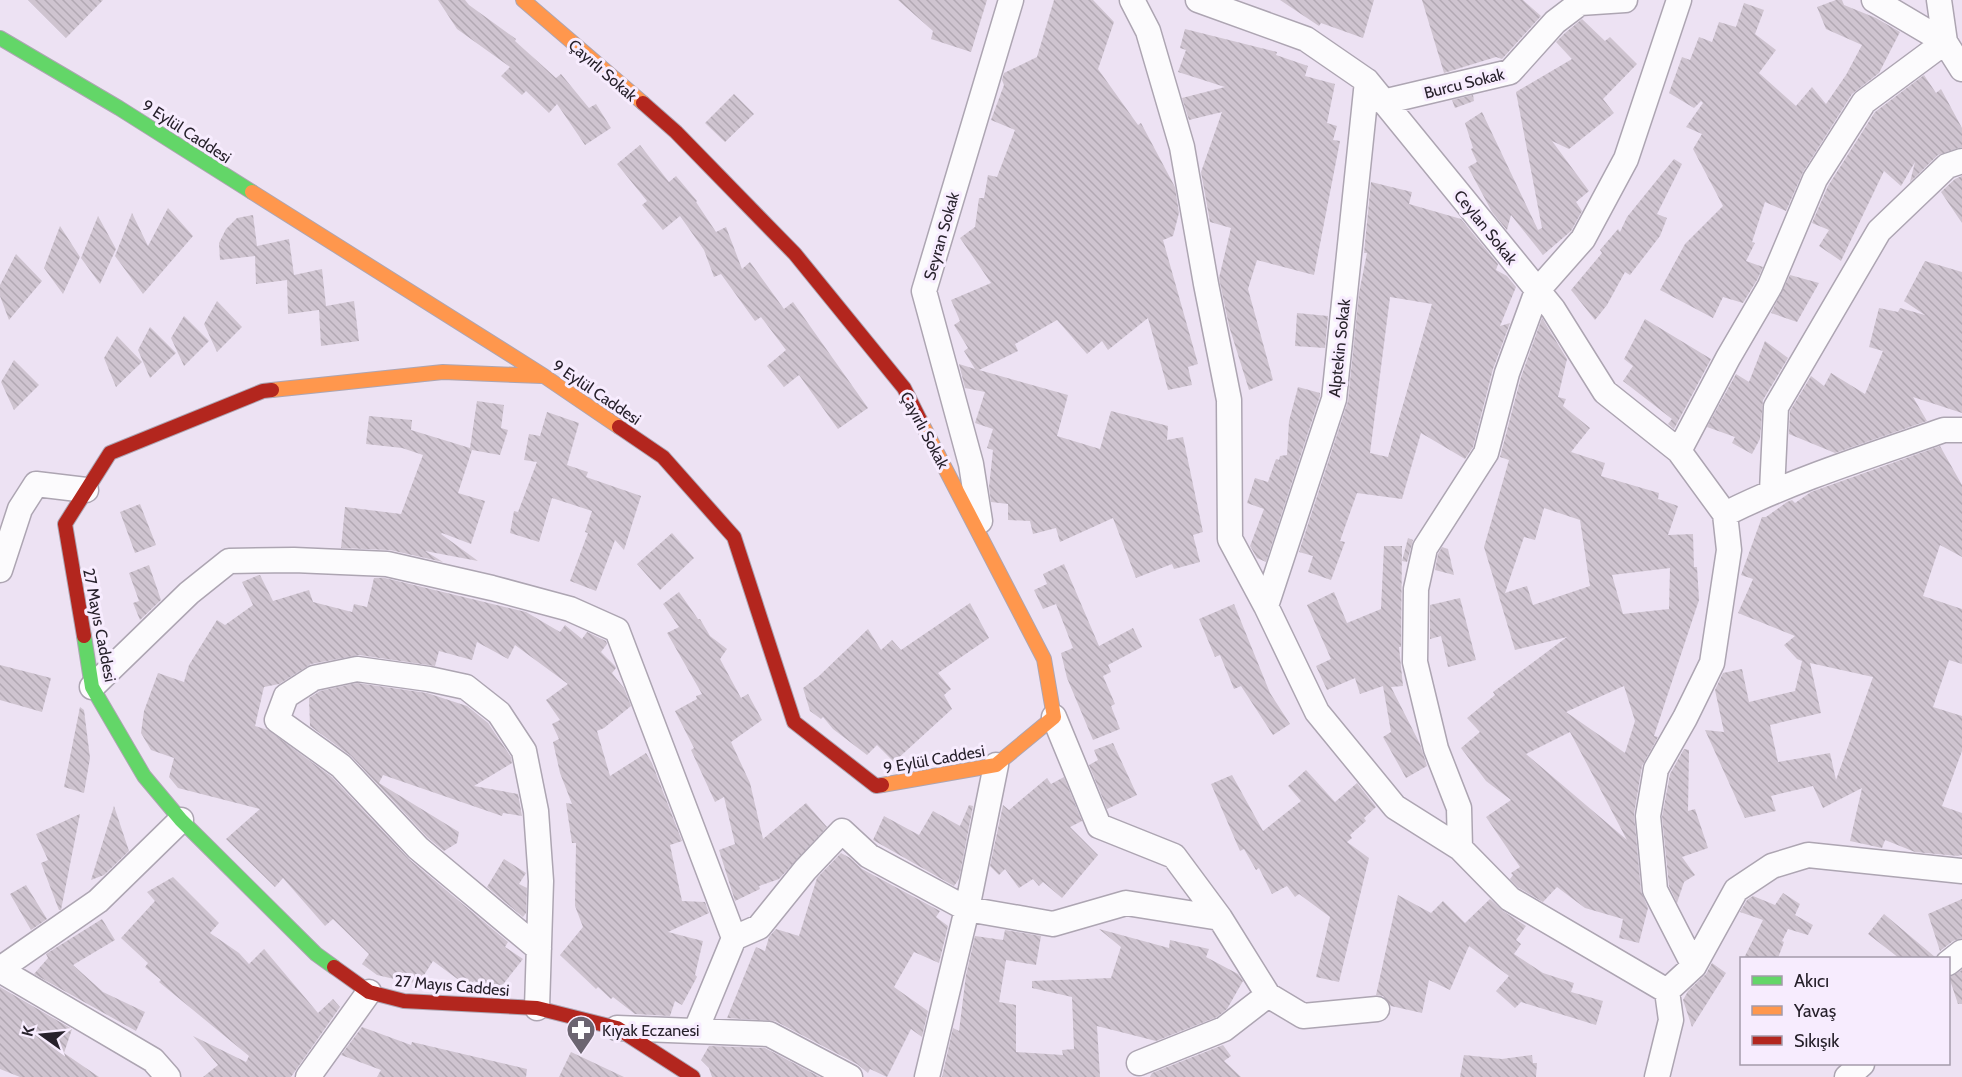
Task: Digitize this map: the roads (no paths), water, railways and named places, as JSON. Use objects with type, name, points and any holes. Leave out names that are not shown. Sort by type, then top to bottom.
[{"type":"street","name":"Çayırlı Sokak","points":[[523,0],[676,132],[795,254],[904,388],[1044,659],[1054,717],[1099,826],[1174,856],[1220,918],[1268,995]]},
{"type":"street","name":"Seyran Sokak","points":[[984,545],[971,465],[924,291],[1011,0]]},
{"type":"street","points":[[1131,0],[1148,31],[1182,147],[1206,284],[1230,400],[1230,539],[1266,606],[1317,712],[1395,807],[1460,848],[1510,899],[1667,991]]},
{"type":"street","name":"Ceylan Sokak","points":[[1198,0],[1306,39],[1367,81],[1553,309],[1605,392],[1679,451],[1725,514]]},
{"type":"street","name":"Burcu Sokak","points":[[1383,102],[1510,72],[1576,2],[1625,0]]},
{"type":"street","points":[[1460,848],[1459,808],[1436,749],[1415,662],[1416,589],[1425,548],[1486,453],[1506,373],[1537,291],[1583,239],[1626,159],[1679,0]]},
{"type":"street","points":[[1875,0],[1945,42]]},
{"type":"street","points":[[1939,0],[1945,42],[1962,69]]},
{"type":"street","name":"9 Eylül Caddesi","points":[[0,38],[119,108],[544,376],[663,457],[734,537],[794,722],[876,786],[996,765],[1054,717]]},
{"type":"street","points":[[1679,451],[1728,358],[1770,286],[1815,179],[1864,102],[1945,42]]},
{"type":"street","name":"Alptekin Sokak","points":[[1266,606],[1334,399],[1367,81]]},
{"type":"street","points":[[1772,491],[1776,407],[1879,231],[1947,166],[1962,161]]},
{"type":"street","name":"27 Mayıs Caddesi","points":[[544,376],[443,372],[262,391],[110,453],[65,524],[92,687],[144,776],[181,820],[316,954],[369,992],[404,1001],[537,1008],[617,1029],[685,1074]]},
{"type":"street","points":[[1694,966],[1655,890],[1648,816],[1656,768],[1713,663],[1730,549],[1725,514],[1772,491],[1944,430],[1962,430]]},
{"type":"street","points":[[0,570],[20,508],[36,484],[86,490]]},
{"type":"street","points":[[92,687],[189,593],[228,561],[294,560],[387,564],[570,609],[617,630],[734,938],[696,1030]]},
{"type":"street","points":[[537,1008],[539,949],[541,881],[536,811],[524,751],[499,713],[466,687],[429,679],[357,669],[314,678],[286,696],[277,720],[341,766],[418,848],[539,949]]},
{"type":"street","points":[[927,1077],[967,909],[996,765]]},
{"type":"street","points":[[168,1077],[153,1060],[0,970],[98,901],[181,820]]},
{"type":"street","points":[[734,938],[759,927],[805,870],[842,831],[869,856],[967,909],[1053,924],[1126,903],[1220,918]]},
{"type":"street","points":[[1667,991],[1694,966],[1736,890],[1772,866],[1808,855],[1962,871]]},
{"type":"street","points":[[1950,961],[1962,952]]},
{"type":"street","points":[[1657,1077],[1671,1020],[1667,991]]},
{"type":"street","points":[[308,1077],[369,992]]},
{"type":"street","points":[[1139,1063],[1224,1029],[1268,995],[1303,1016],[1377,1009]]},
{"type":"street","points":[[617,1029],[769,1034],[850,1077]]},
{"type":"street","points":[[1847,1077],[1861,1065]]},
{"type":"place","name":"Kıyak Eczanesi","points":[[581,1056]]}]
